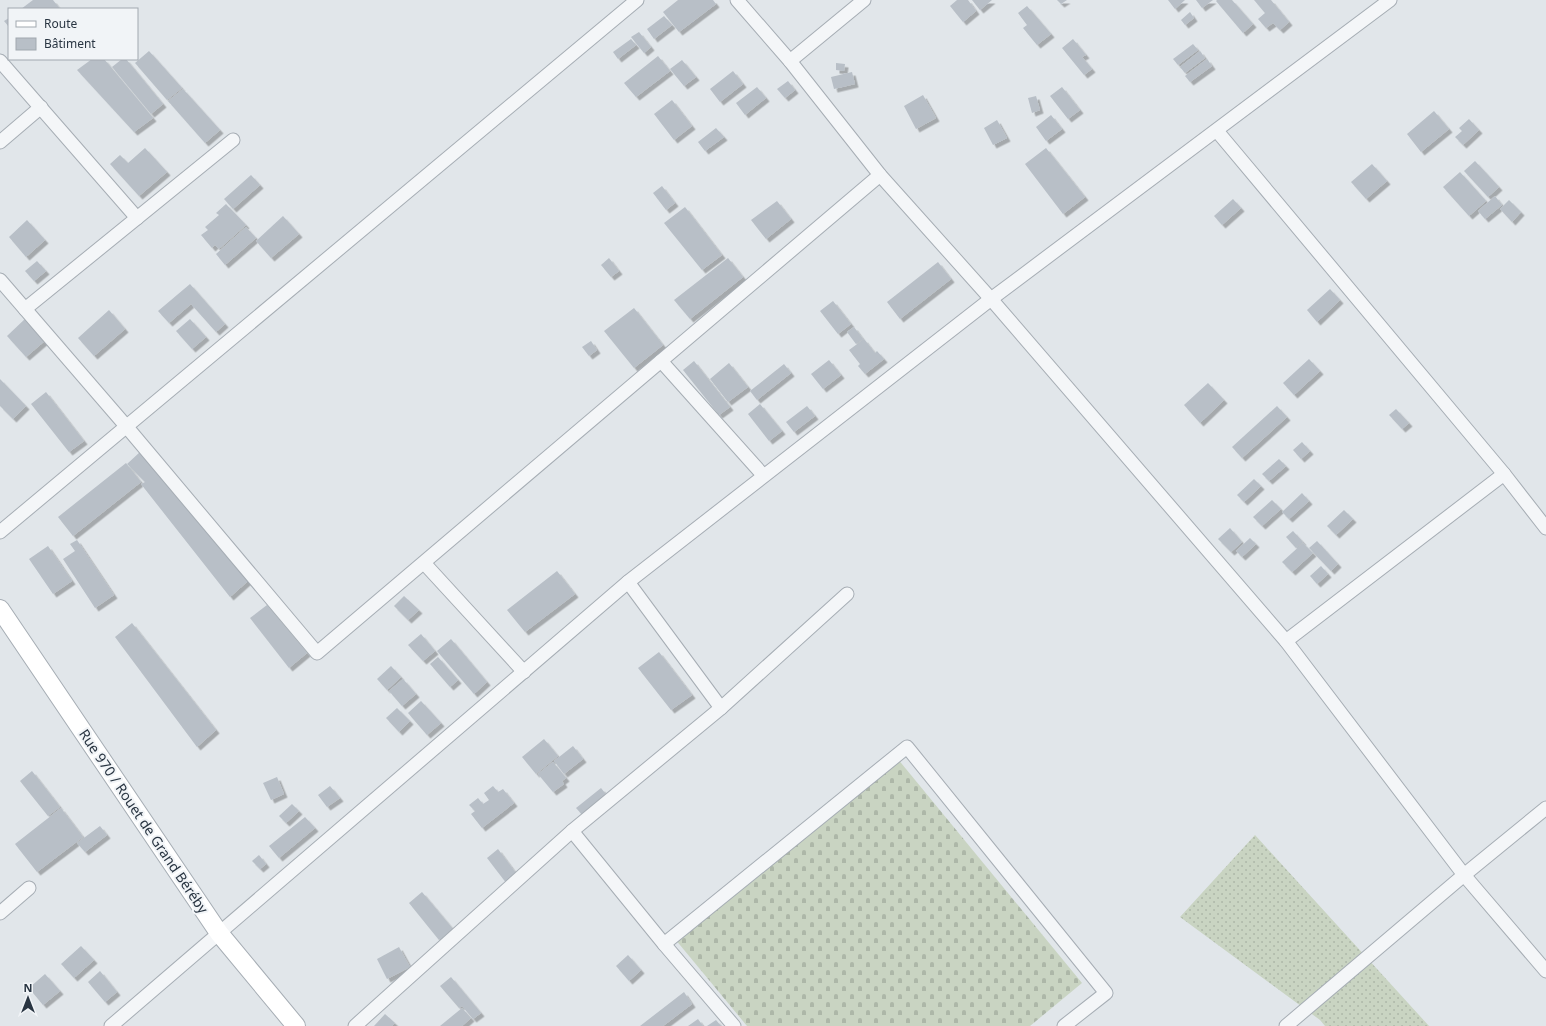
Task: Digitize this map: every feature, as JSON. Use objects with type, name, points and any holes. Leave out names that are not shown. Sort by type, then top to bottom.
[{"type":"main road","name":"Rue 970 / Rouet de Grand Béréby","points":[[0,609],[220,933],[296,1026]]},
{"type":"street","points":[[0,532],[637,0]]},
{"type":"street","points":[[738,0],[790,61],[880,175],[991,299],[1286,641],[1464,875],[1546,971]]},
{"type":"street","points":[[790,61],[864,0]]},
{"type":"street","points":[[111,1026],[628,582],[763,475],[991,299],[1390,0]]},
{"type":"street","points":[[0,61],[137,218]]},
{"type":"street","points":[[0,142],[41,107]]},
{"type":"street","points":[[1217,131],[1504,474],[1546,528]]},
{"type":"street","points":[[25,309],[233,140]]},
{"type":"street","points":[[0,280],[126,426],[317,653],[880,175]]},
{"type":"street","points":[[661,361],[763,475]]},
{"type":"street","points":[[1286,641],[1504,474]]},
{"type":"street","points":[[424,563],[524,672]]},
{"type":"street","points":[[628,582],[721,708]]},
{"type":"street","points":[[355,1026],[572,831],[721,708],[847,594]]},
{"type":"street","points":[[664,944],[907,747],[1106,993],[1064,1026]]},
{"type":"street","points":[[1286,1026],[1464,875],[1546,808]]},
{"type":"street","points":[[572,831],[664,944],[734,1026]]},
{"type":"street","points":[[0,913],[29,888]]},
{"type":"green space","points":[[897,758],[1082,983],[1030,1026],[747,1026],[675,939]]},
{"type":"green space","points":[[1255,835],[1429,1026],[1325,1026],[1320,1020],[1180,917]]},
{"type":"building","points":[[33,0],[53,0],[59,8],[22,8]]},
{"type":"building","points":[[678,0],[713,0],[716,4],[679,32],[663,12]]},
{"type":"building","points":[[957,0],[968,0],[976,11],[963,22],[950,6]]},
{"type":"building","points":[[972,0],[992,0],[980,10]]},
{"type":"building","points":[[1057,0],[1067,0],[1061,4]]},
{"type":"building","points":[[1168,0],[1185,0],[1175,9]]},
{"type":"building","points":[[1196,0],[1213,0],[1202,8]]},
{"type":"building","points":[[1232,0],[1253,24],[1243,33],[1216,1]]},
{"type":"building","points":[[1254,0],[1271,0],[1289,22],[1280,30],[1273,23],[1266,28],[1258,19],[1265,13]]},
{"type":"building","points":[[1027,6],[1051,34],[1037,45],[1023,28],[1027,25],[1018,13]]},
{"type":"building","points":[[1190,12],[1194,18],[1185,25],[1181,20]]},
{"type":"building","points":[[664,16],[672,25],[654,39],[647,29]]},
{"type":"building","points":[[8,19],[8,26],[4,21]]},
{"type":"building","points":[[639,32],[651,47],[644,53],[631,37]]},
{"type":"building","points":[[631,39],[636,45],[618,59],[613,52]]},
{"type":"building","points":[[1073,39],[1086,55],[1082,57],[1092,69],[1084,75],[1062,48]]},
{"type":"building","points":[[1193,44],[1198,50],[1178,65],[1173,59]]},
{"type":"building","points":[[149,51],[182,88],[167,100],[135,63]]},
{"type":"building","points":[[1200,51],[1205,58],[1185,73],[1180,67]]},
{"type":"building","points":[[658,56],[670,71],[636,97],[624,83]]},
{"type":"building","points":[[1207,59],[1212,66],[1190,82],[1185,76]]},
{"type":"building","points":[[91,60],[105,60],[153,118],[134,132],[77,70]]},
{"type":"building","points":[[121,60],[127,60],[163,104],[151,114],[112,67]]},
{"type":"building","points":[[682,60],[696,77],[684,86],[670,69]]},
{"type":"building","points":[[836,63],[845,64],[844,71],[836,70]]},
{"type":"building","points":[[733,71],[743,84],[720,102],[710,89]]},
{"type":"building","points":[[852,72],[855,84],[834,89],[831,77]]},
{"type":"building","points":[[788,81],[795,90],[785,98],[777,89]]},
{"type":"building","points":[[757,87],[766,98],[745,115],[736,103]]},
{"type":"building","points":[[1062,87],[1080,110],[1068,119],[1050,96]]},
{"type":"building","points":[[183,89],[220,130],[205,143],[168,101]]},
{"type":"building","points":[[923,95],[936,118],[916,129],[904,106]]},
{"type":"building","points":[[1036,96],[1040,110],[1032,113],[1028,98]]},
{"type":"building","points":[[672,100],[692,126],[674,140],[654,114]]},
{"type":"building","points":[[1434,111],[1449,129],[1421,152],[1407,134]]},
{"type":"building","points":[[1051,115],[1062,129],[1046,141],[1036,127]]},
{"type":"building","points":[[1469,119],[1479,130],[1463,145],[1455,137],[1462,131],[1459,128]]},
{"type":"building","points":[[997,120],[1007,138],[993,145],[984,128]]},
{"type":"building","points":[[716,128],[724,137],[705,151],[698,142]]},
{"type":"building","points":[[145,148],[167,172],[139,196],[110,164],[120,155],[128,163]]},
{"type":"building","points":[[1046,148],[1085,197],[1063,214],[1025,164]]},
{"type":"building","points":[[1475,161],[1499,187],[1488,197],[1464,171]]},
{"type":"building","points":[[1372,164],[1387,181],[1366,199],[1351,182]]},
{"type":"building","points":[[1460,172],[1486,201],[1469,216],[1443,187]]},
{"type":"building","points":[[251,175],[260,185],[233,209],[224,199]]},
{"type":"building","points":[[662,186],[675,203],[666,210],[653,193]]},
{"type":"building","points":[[1495,196],[1502,205],[1485,219],[1478,211]]},
{"type":"building","points":[[1233,199],[1241,208],[1222,225],[1214,216]]},
{"type":"building","points":[[1509,200],[1521,212],[1512,222],[1500,209]]},
{"type":"building","points":[[777,201],[791,219],[766,239],[751,220]]},
{"type":"building","points":[[226,204],[246,225],[219,249],[215,245],[212,248],[201,235],[208,230],[205,227],[219,215],[216,213]]},
{"type":"building","points":[[685,207],[722,255],[702,270],[664,223]]},
{"type":"building","points":[[283,216],[299,234],[271,258],[256,241]]},
{"type":"building","points":[[27,220],[45,240],[26,257],[9,237]]},
{"type":"building","points":[[246,227],[256,238],[225,265],[216,254]]},
{"type":"building","points":[[609,258],[619,271],[611,277],[601,265]]},
{"type":"building","points":[[728,258],[743,277],[690,319],[674,300]]},
{"type":"building","points":[[37,261],[46,271],[34,281],[25,271]]},
{"type":"building","points":[[938,262],[951,279],[900,319],[887,302]]},
{"type":"building","points":[[190,284],[225,324],[216,332],[191,304],[169,323],[158,311]]},
{"type":"building","points":[[1330,289],[1340,300],[1317,322],[1307,310]]},
{"type":"building","points":[[833,301],[851,324],[838,334],[820,311]]},
{"type":"building","points":[[634,308],[663,345],[634,368],[604,331]]},
{"type":"building","points":[[109,310],[125,329],[94,356],[78,338]]},
{"type":"building","points":[[27,317],[47,339],[26,357],[7,336]]},
{"type":"building","points":[[190,319],[206,337],[192,349],[176,331]]},
{"type":"building","points":[[854,327],[863,339],[856,344],[847,332]]},
{"type":"building","points":[[864,339],[875,353],[877,351],[884,359],[865,374],[858,366],[860,364],[849,350]]},
{"type":"building","points":[[591,341],[597,350],[589,356],[582,347]]},
{"type":"building","points":[[1309,359],[1320,371],[1294,395],[1283,383]]},
{"type":"building","points":[[829,360],[841,375],[823,389],[811,374]]},
{"type":"building","points":[[694,361],[730,407],[719,415],[683,370]]},
{"type":"building","points":[[729,363],[748,387],[728,402],[710,379]]},
{"type":"building","points":[[784,364],[791,373],[757,400],[750,391]]},
{"type":"building","points":[[0,379],[26,406],[13,419],[0,406]]},
{"type":"building","points":[[1208,383],[1224,400],[1200,423],[1184,405]]},
{"type":"building","points":[[46,392],[84,441],[69,452],[31,404]]},
{"type":"building","points":[[760,404],[782,431],[769,441],[748,414]]},
{"type":"building","points":[[807,406],[815,416],[794,432],[786,422]]},
{"type":"building","points":[[1277,406],[1287,417],[1242,458],[1232,447]]},
{"type":"building","points":[[1396,409],[1409,423],[1402,429],[1389,415]]},
{"type":"building","points":[[1302,442],[1310,451],[1301,459],[1293,450]]},
{"type":"building","points":[[140,452],[248,581],[230,597],[141,484],[145,482],[127,464]]},
{"type":"building","points":[[1279,459],[1286,466],[1269,481],[1262,474]]},
{"type":"building","points":[[126,463],[141,482],[73,536],[58,517]]},
{"type":"building","points":[[1254,479],[1261,486],[1244,502],[1237,495]]},
{"type":"building","points":[[1302,493],[1309,501],[1289,519],[1282,512]]},
{"type":"building","points":[[1272,500],[1281,509],[1262,526],[1253,517]]},
{"type":"building","points":[[1344,510],[1353,519],[1336,535],[1327,526]]},
{"type":"building","points":[[1230,528],[1242,542],[1231,552],[1218,539]]},
{"type":"building","points":[[1293,531],[1303,542],[1296,548],[1286,537]]},
{"type":"building","points":[[1250,538],[1256,544],[1242,557],[1236,551]]},
{"type":"building","points":[[77,540],[114,595],[95,608],[63,559],[75,551],[70,544]]},
{"type":"building","points":[[1317,541],[1338,564],[1331,571],[1309,548]]},
{"type":"building","points":[[1303,543],[1313,553],[1292,572],[1282,562]]},
{"type":"building","points":[[48,546],[72,581],[53,594],[29,559]]},
{"type":"building","points":[[1321,566],[1328,574],[1317,584],[1310,576]]},
{"type":"building","points":[[557,571],[575,594],[525,632],[507,610]]},
{"type":"building","points":[[404,596],[419,610],[408,620],[394,606]]},
{"type":"building","points":[[267,605],[307,653],[289,668],[250,618]]},
{"type":"building","points":[[132,623],[216,730],[197,747],[115,637]]},
{"type":"building","points":[[421,634],[435,651],[423,661],[408,645]]},
{"type":"building","points":[[451,639],[487,682],[474,694],[437,651]]},
{"type":"building","points":[[659,652],[692,695],[671,710],[638,668]]},
{"type":"building","points":[[438,657],[458,680],[450,687],[430,664]]},
{"type":"building","points":[[391,666],[401,677],[387,690],[377,679]]},
{"type":"building","points":[[403,679],[416,694],[402,706],[389,691]]},
{"type":"building","points":[[421,701],[441,723],[427,735],[408,713]]},
{"type":"building","points":[[397,708],[410,721],[399,732],[386,718]]},
{"type":"building","points":[[544,739],[558,756],[536,774],[522,757]]},
{"type":"building","points":[[573,746],[583,759],[564,774],[554,761]]},
{"type":"building","points":[[553,762],[566,778],[562,781],[564,784],[553,792],[538,774]]},
{"type":"building","points":[[32,771],[60,807],[48,816],[20,781]]},
{"type":"building","points":[[277,777],[284,794],[271,800],[263,783]]},
{"type":"building","points":[[330,786],[340,798],[327,807],[318,795]]},
{"type":"building","points":[[493,786],[498,792],[503,789],[514,803],[482,828],[471,814],[475,811],[469,805],[478,798],[483,804],[489,800],[484,793]]},
{"type":"building","points":[[601,788],[609,798],[585,818],[576,808]]},
{"type":"building","points":[[292,804],[299,811],[286,823],[279,816]]},
{"type":"building","points":[[61,808],[83,837],[37,872],[15,844]]},
{"type":"building","points":[[305,817],[315,828],[279,858],[269,846]]},
{"type":"building","points":[[100,826],[107,835],[85,852],[77,843]]},
{"type":"building","points":[[498,849],[518,876],[507,884],[487,858]]},
{"type":"building","points":[[259,855],[266,864],[260,869],[252,861]]},
{"type":"building","points":[[422,892],[453,929],[439,940],[409,903]]},
{"type":"building","points":[[81,946],[94,960],[74,978],[61,964]]},
{"type":"building","points":[[399,947],[410,967],[387,979],[377,959]]},
{"type":"building","points":[[628,955],[641,970],[629,981],[616,966]]},
{"type":"building","points":[[100,971],[117,992],[105,1002],[88,982]]},
{"type":"building","points":[[45,974],[60,991],[43,1005],[29,988]]},
{"type":"building","points":[[451,977],[481,1013],[473,1019],[462,1006],[459,1008],[440,986]]},
{"type":"building","points":[[684,992],[692,1004],[663,1026],[640,1026]]},
{"type":"building","points":[[462,1008],[471,1018],[462,1026],[440,1026]]},
{"type":"building","points":[[385,1014],[395,1023],[392,1026],[374,1026]]},
{"type":"building","points":[[698,1019],[703,1026],[688,1026]]},
{"type":"building","points":[[716,1020],[721,1026],[707,1026]]}]
